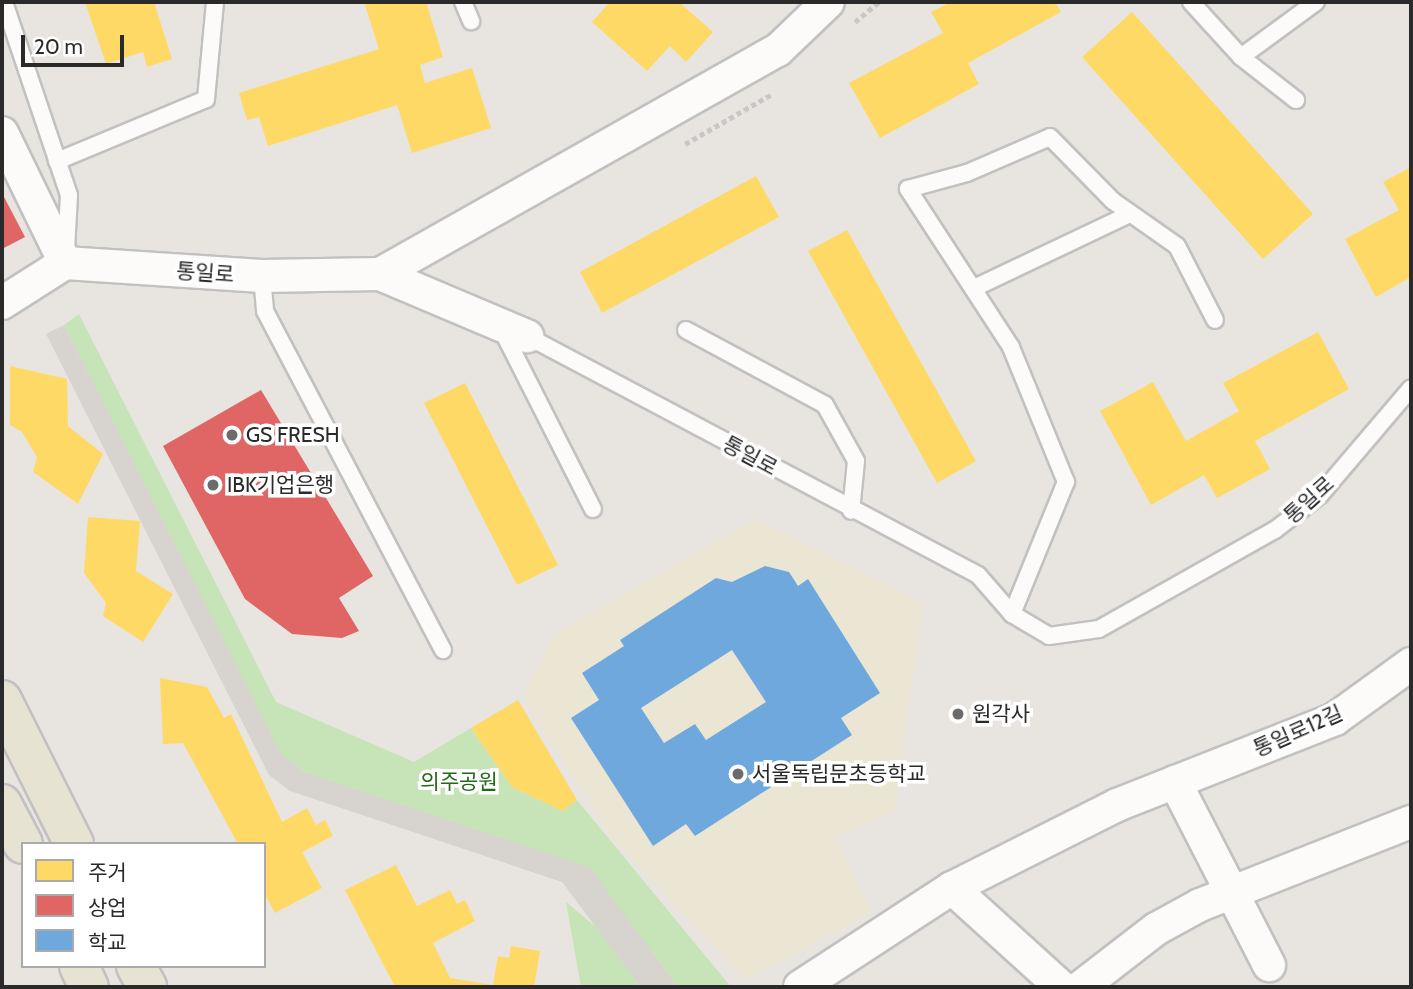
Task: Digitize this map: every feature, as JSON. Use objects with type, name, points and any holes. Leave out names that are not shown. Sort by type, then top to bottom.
[{"type":"main road","points":[[2,700],[73,842]]},
{"type":"main road","points":[[2,804],[22,842]]},
{"type":"main road","points":[[80,968],[89,987]]},
{"type":"main road","points":[[137,968],[147,987]]},
{"type":"street","points":[[380,274],[778,50],[828,2]]},
{"type":"street","points":[[2,133],[65,263],[2,303]]},
{"type":"street","name":"통일로","points":[[65,263],[262,276],[380,274],[514,331]]},
{"type":"street","name":"통일로12길","points":[[812,984],[952,888],[1175,782],[1335,719],[1411,664]]},
{"type":"street","points":[[1175,782],[1269,965]]},
{"type":"street","points":[[1081,987],[1156,929],[1232,893],[1411,822]]},
{"type":"street","points":[[952,888],[1061,987]]},
{"type":"lane","points":[[4,2],[69,195],[65,263]]},
{"type":"lane","points":[[57,161],[171,119],[205,99],[215,2]]},
{"type":"lane","points":[[463,2],[471,21]]},
{"type":"lane","points":[[1191,2],[1241,57],[1296,100]]},
{"type":"lane","points":[[1241,57],[1316,2]]},
{"type":"lane","points":[[1012,614],[1066,482],[1012,347],[908,189],[1050,137],[1130,214],[1177,246],[1215,320]]},
{"type":"lane","points":[[974,288],[1130,214]]},
{"type":"lane","points":[[262,276],[265,311],[443,650]]},
{"type":"lane","points":[[685,330],[825,405],[856,461],[851,511]]},
{"type":"lane","points":[[514,331],[593,509]]},
{"type":"lane","name":"통일로","points":[[514,331],[851,511],[978,575],[1012,614],[1049,636],[1098,629],[1262,537],[1320,495],[1411,388]]},
{"type":"shaded area","points":[[64,325],[280,752],[304,772],[589,867],[678,987],[641,987],[562,882],[290,791],[269,775],[46,334]]},
{"type":"shaded area","name":"서울독립문초등학교","points":[[755,519],[923,603],[895,811],[835,837],[871,912],[745,980],[611,837],[523,696],[554,635]]},
{"type":"green space","name":"의주공원","points":[[79,314],[276,702],[414,762],[471,728],[512,787],[562,811],[577,800],[731,987],[678,987],[588,867],[304,772],[279,752],[64,325]]},
{"type":"green space","points":[[566,902],[650,972],[652,987],[581,987]]},
{"type":"building: 주거","points":[[85,2],[154,2],[172,59],[147,67],[143,52],[106,64]]},
{"type":"building: 주거","points":[[364,2],[426,2],[443,57],[420,65],[425,83],[472,68],[491,128],[412,153],[397,105],[268,146],[259,117],[247,120],[239,93],[379,49]]},
{"type":"building: 주거","points":[[610,2],[679,2],[713,32],[686,62],[670,46],[647,71],[592,22]]},
{"type":"building: 주거","points":[[951,2],[1055,2],[1061,12],[968,63],[979,84],[880,138],[849,83],[943,33],[931,12]]},
{"type":"building: 주거","points":[[1132,12],[1313,214],[1263,259],[1082,57]]},
{"type":"building: 주거","points":[[1411,167],[1411,277],[1376,297],[1345,239],[1399,210],[1383,182]]},
{"type":"building: 주거","points":[[756,176],[779,217],[602,313],[580,272]]},
{"type":"building: 주거","points":[[847,230],[976,461],[937,483],[808,251]]},
{"type":"building: 주거","points":[[1318,332],[1349,389],[1255,441],[1270,469],[1217,498],[1204,475],[1151,505],[1100,411],[1153,382],[1186,441],[1239,411],[1223,383]]},
{"type":"building: 주거","points":[[10,366],[67,379],[68,426],[103,454],[78,504],[33,472],[37,457],[22,432],[10,425]]},
{"type":"building: 주거","points":[[465,383],[558,565],[517,585],[424,403]]},
{"type":"building: 주거","points":[[88,517],[140,521],[136,571],[173,594],[143,642],[103,616],[106,603],[84,573]]},
{"type":"building: 주거","points":[[160,678],[207,687],[224,718],[231,714],[282,822],[307,808],[316,825],[325,820],[333,836],[302,852],[322,888],[275,913],[266,897],[266,842],[237,842],[183,743],[163,744]]},
{"type":"building: 주거","points":[[518,700],[577,800],[562,811],[512,787],[471,728]]},
{"type":"building: 주거","points":[[396,865],[417,906],[450,890],[457,904],[465,900],[475,921],[433,943],[450,978],[493,985],[498,956],[509,958],[511,946],[540,951],[534,987],[395,987],[345,890]]},
{"type":"building: 상업","points":[[2,193],[25,237],[2,249]]},
{"type":"building: 상업","points":[[261,390],[373,576],[339,598],[359,631],[342,638],[292,634],[245,599],[163,446]]},
{"type":"building: 학교","points":[[765,566],[789,572],[798,586],[808,579],[880,693],[841,718],[852,735],[695,836],[686,824],[653,846],[571,718],[599,700],[582,673],[624,646],[620,640],[716,578],[732,582]],"holes":[[[732,650],[766,702],[706,740],[695,724],[664,743],[641,708]]]},
{"type":"place","name":"GS FRESH","points":[[232,435]]},
{"type":"place","name":"IBK기업은행","points":[[213,485]]},
{"type":"place","name":"원각사","points":[[958,714]]},
{"type":"place","name":"서울독립문초등학교","points":[[738,774]]}]
